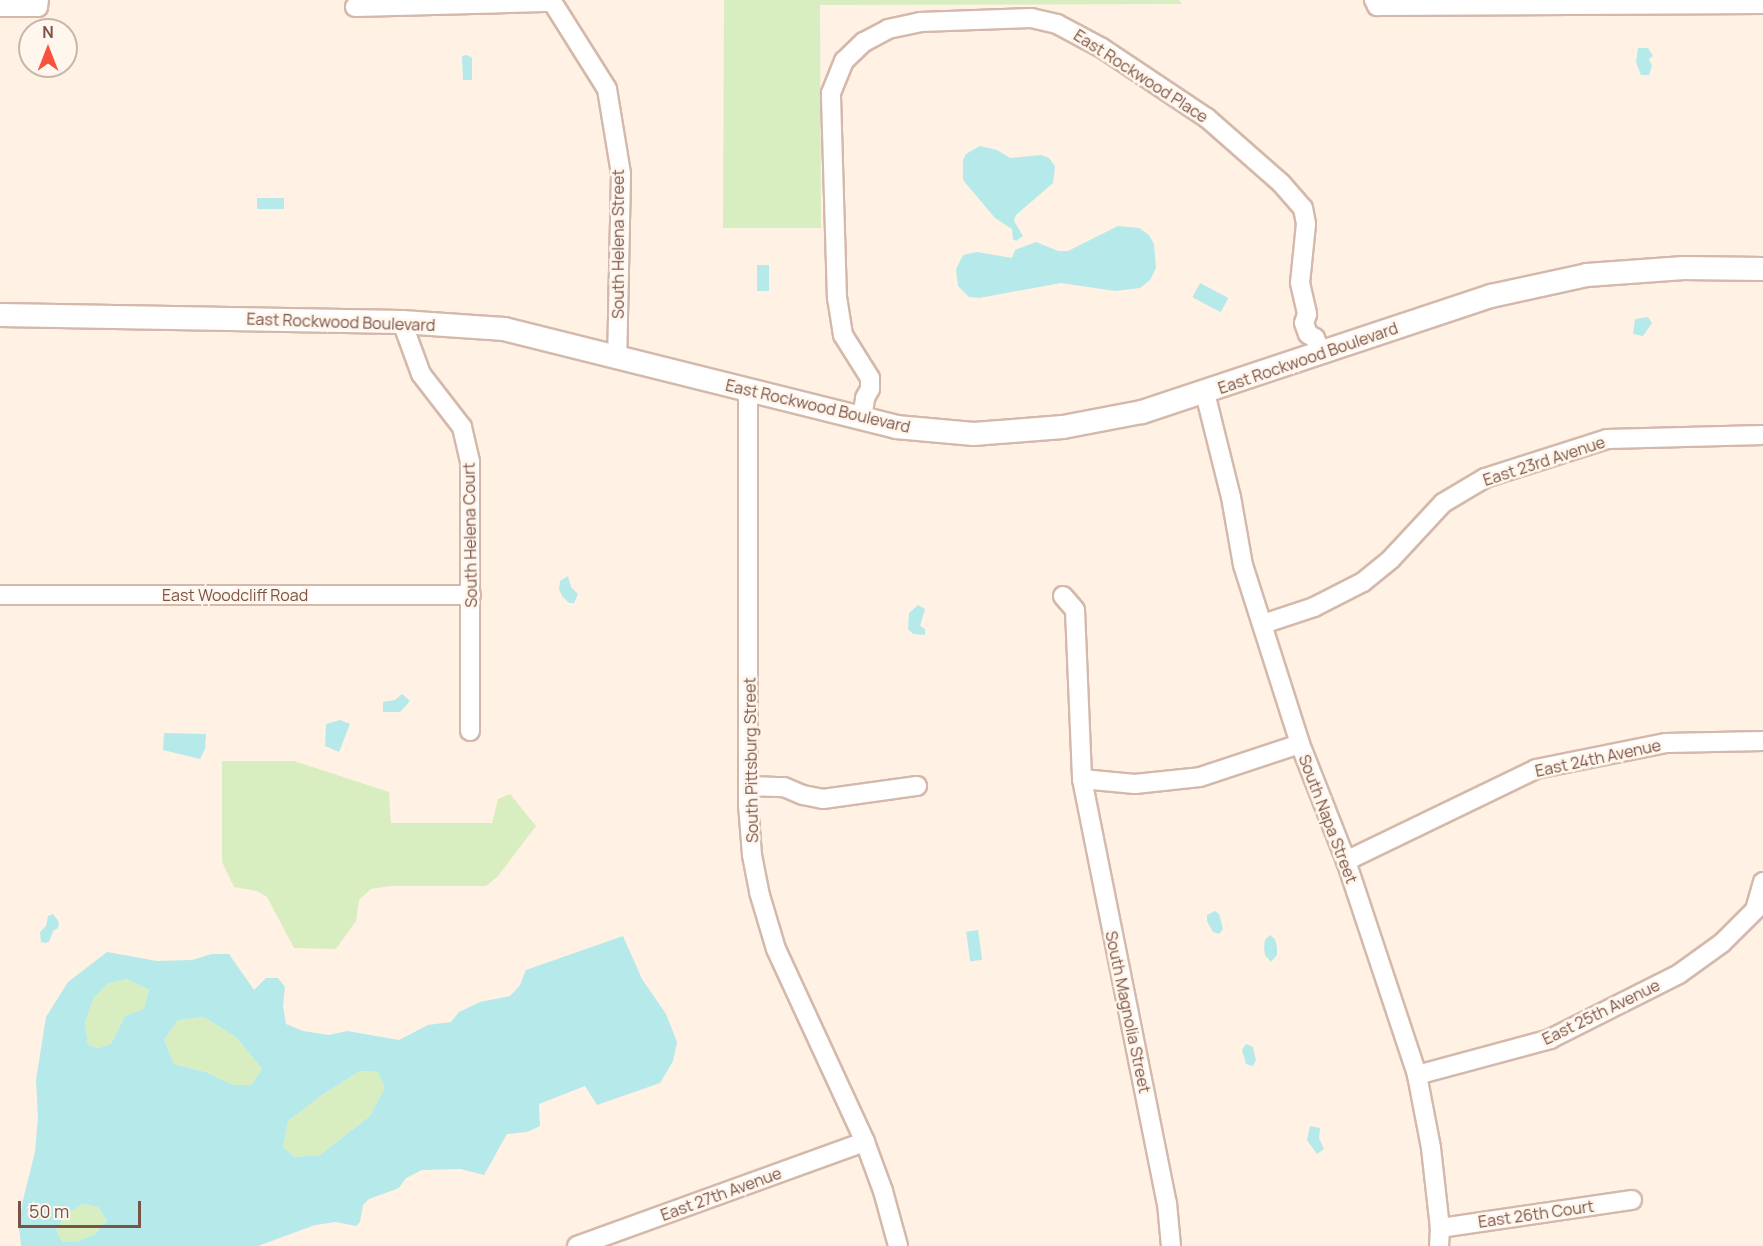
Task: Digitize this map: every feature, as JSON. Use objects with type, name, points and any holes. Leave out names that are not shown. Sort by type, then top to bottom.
[{"type":"street","points":[[355,7],[552,1]]},
{"type":"street","name":"South Helena Street","points":[[552,1],[607,89],[621,174],[617,358]]},
{"type":"street","points":[[0,7],[39,3]]},
{"type":"street","points":[[1375,3],[1763,4]]},
{"type":"street","name":"East Rockwood Place","points":[[863,408],[870,389],[870,378],[843,335],[837,299],[831,93],[838,72],[853,51],[880,32],[920,22],[1031,18],[1057,24],[1102,48],[1207,118],[1281,183],[1303,208],[1306,224],[1300,283],[1307,314],[1315,320],[1319,331],[1318,346]]},
{"type":"street","name":"East Rockwood Boulevard","points":[[0,315],[402,322],[504,329],[748,390],[863,408],[896,427],[974,434],[1041,429],[1142,412],[1205,393],[1318,346],[1491,296],[1587,275],[1684,268],[1763,269]]},
{"type":"street","name":"South Helena Court","points":[[402,322],[421,374],[462,428],[470,462],[470,731]]},
{"type":"street","name":"South Pittsburg Street","points":[[748,390],[748,786],[752,855],[759,892],[776,949],[866,1142],[883,1191],[898,1246]]},
{"type":"street","name":"South Napa Street","points":[[1205,393],[1231,497],[1243,565],[1300,744],[1346,861],[1416,1075],[1431,1148],[1440,1237]]},
{"type":"street","name":"East 23rd Avenue","points":[[1263,624],[1314,607],[1363,582],[1391,559],[1443,503],[1485,478],[1607,439],[1763,435]]},
{"type":"street","name":"East Woodcliff Road","points":[[0,595],[471,595]]},
{"type":"street","name":"South Magnolia Street","points":[[1063,596],[1076,610],[1082,779],[1167,1203],[1171,1246]]},
{"type":"street","name":"East 24th Avenue","points":[[1346,861],[1536,769],[1666,743],[1763,741]]},
{"type":"street","points":[[1082,779],[1136,784],[1200,777],[1300,744]]},
{"type":"street","points":[[748,786],[778,786],[823,799],[917,786]]},
{"type":"street","points":[[1759,912],[1763,882]]},
{"type":"street","name":"East 25th Avenue","points":[[1416,1075],[1550,1039],[1679,974],[1722,943],[1759,912]]},
{"type":"street","name":"East 27th Avenue","points":[[577,1246],[866,1142]]},
{"type":"street","name":"East 26th Court","points":[[1440,1237],[1632,1200]]},
{"type":"green space","points":[[724,0],[1179,0],[1182,4],[820,5],[821,228],[723,228]]},
{"type":"green space","points":[[222,761],[294,761],[389,792],[391,823],[492,823],[498,799],[510,794],[536,826],[498,876],[486,886],[390,886],[371,889],[359,900],[356,921],[336,949],[294,948],[267,897],[257,891],[234,887],[222,862]]},
{"type":"green space","points":[[127,979],[149,990],[144,1010],[125,1016],[111,1044],[98,1048],[88,1045],[85,1024],[93,999],[107,984]]},
{"type":"green space","points":[[204,1017],[237,1038],[262,1069],[251,1085],[233,1085],[206,1072],[174,1064],[164,1040],[178,1020]]},
{"type":"green space","points":[[360,1071],[378,1072],[386,1088],[370,1116],[320,1155],[294,1157],[283,1147],[288,1121],[322,1095]]},
{"type":"green space","points":[[83,1204],[98,1207],[107,1221],[95,1234],[76,1242],[61,1242],[56,1230],[66,1214]]},
{"type":"water","points":[[1638,48],[1648,48],[1653,56],[1649,59],[1652,66],[1649,75],[1641,75],[1636,62]]},
{"type":"water","points":[[467,55],[472,58],[472,80],[463,80],[462,56]]},
{"type":"water","points":[[980,146],[997,150],[1010,158],[1041,155],[1049,158],[1055,166],[1053,183],[1016,215],[1014,221],[1023,236],[1016,241],[1013,239],[1012,229],[995,218],[963,180],[963,160],[966,154]]},
{"type":"water","points":[[257,198],[284,198],[284,209],[257,209]]},
{"type":"water","points":[[1118,226],[1139,228],[1149,235],[1154,244],[1156,268],[1150,280],[1140,288],[1115,291],[1061,283],[979,298],[969,297],[958,286],[956,269],[963,255],[977,252],[1012,258],[1015,250],[1036,242],[1058,251],[1068,251]]},
{"type":"water","points":[[757,265],[769,265],[769,291],[757,291]]},
{"type":"water","points":[[1200,283],[1228,298],[1221,312],[1192,297]]},
{"type":"water","points":[[1648,317],[1652,323],[1643,336],[1633,334],[1635,319]]},
{"type":"water","points":[[568,576],[571,587],[578,594],[574,603],[569,603],[559,589],[560,581]]},
{"type":"water","points":[[918,605],[925,609],[920,626],[925,629],[925,635],[913,634],[908,629],[909,613]]},
{"type":"water","points":[[402,694],[410,701],[400,712],[383,712],[383,702],[395,700]]},
{"type":"water","points":[[340,720],[350,724],[339,752],[325,746],[326,724]]},
{"type":"water","points":[[164,733],[206,734],[205,749],[200,759],[163,750]]},
{"type":"water","points":[[1215,911],[1219,914],[1223,929],[1219,934],[1213,932],[1207,921],[1207,915]]},
{"type":"water","points":[[53,914],[59,922],[58,928],[53,931],[49,942],[41,942],[40,932],[46,926],[48,916]]},
{"type":"water","points":[[978,930],[982,960],[970,961],[966,932]]},
{"type":"water","points":[[1270,935],[1275,939],[1277,947],[1277,955],[1271,962],[1265,955],[1264,947],[1265,940]]},
{"type":"water","points":[[623,936],[642,979],[666,1014],[677,1042],[673,1061],[660,1083],[597,1105],[585,1086],[539,1104],[540,1126],[527,1132],[507,1134],[484,1175],[461,1169],[422,1170],[406,1178],[399,1188],[369,1199],[363,1205],[360,1222],[356,1226],[336,1222],[315,1225],[258,1246],[21,1246],[19,1227],[35,1152],[38,1118],[36,1080],[46,1017],[68,982],[107,952],[157,961],[192,960],[212,954],[229,954],[254,990],[266,978],[278,978],[285,987],[283,1006],[286,1024],[303,1031],[329,1035],[347,1031],[399,1040],[428,1025],[451,1022],[459,1012],[480,1002],[510,996],[520,985],[526,970]],"holes":[[[127,979],[149,990],[144,1009],[125,1016],[111,1044],[98,1048],[88,1045],[85,1024],[93,999],[107,984]],[[204,1017],[237,1038],[262,1069],[251,1085],[233,1085],[206,1072],[174,1064],[164,1040],[178,1020]],[[360,1071],[378,1072],[385,1088],[370,1116],[320,1155],[294,1157],[283,1147],[288,1121],[322,1095]],[[83,1204],[98,1207],[107,1221],[95,1234],[76,1242],[62,1242],[56,1230],[66,1214]]]},
{"type":"water","points":[[1246,1044],[1253,1047],[1256,1060],[1253,1066],[1246,1064],[1242,1050]]},
{"type":"water","points":[[1310,1126],[1320,1128],[1319,1138],[1324,1149],[1317,1154],[1307,1140]]}]
